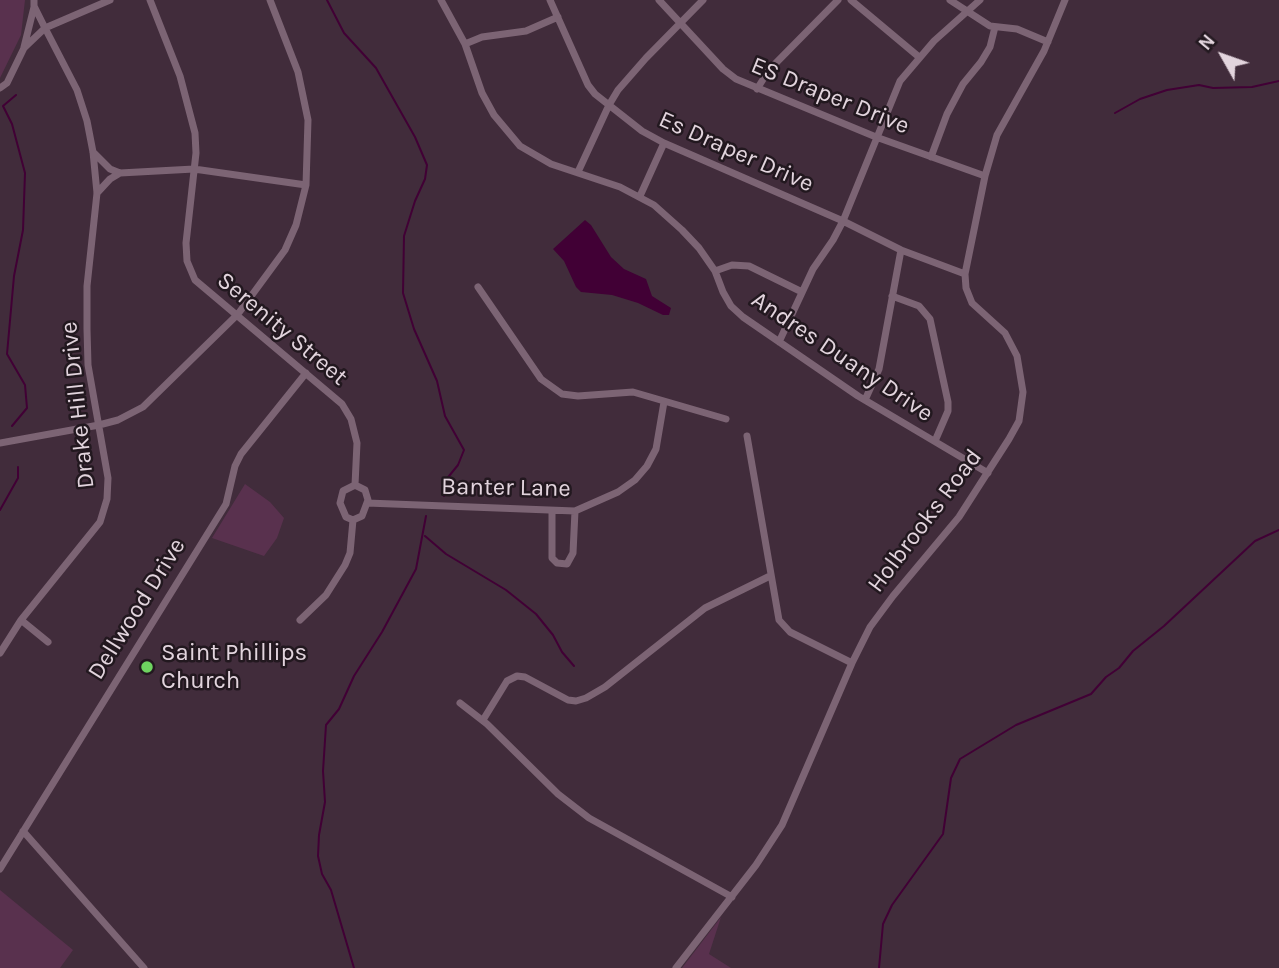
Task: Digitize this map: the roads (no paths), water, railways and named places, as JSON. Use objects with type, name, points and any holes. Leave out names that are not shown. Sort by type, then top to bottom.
[{"type":"street","points":[[0,88],[7,83],[24,48],[45,28],[110,0]]},
{"type":"street","name":"Serenity Street","points":[[150,0],[180,76],[195,133],[186,243],[187,261],[195,281],[238,314],[342,404],[351,419],[357,443],[355,485],[343,492],[340,503],[346,517],[353,520],[350,553],[326,595],[300,620]]},
{"type":"street","points":[[3,444],[118,420],[143,407],[238,314],[285,250],[296,225],[306,185],[308,120],[298,72],[270,0]]},
{"type":"street","name":"Andres Duany Drive","points":[[441,0],[465,44],[482,93],[494,115],[520,146],[541,159],[640,196],[682,229],[715,271],[731,306],[743,317],[865,400],[988,473]]},
{"type":"street","name":"Es Draper Drive","points":[[550,0],[588,85],[595,94],[642,131],[843,221],[901,250],[965,274]]},
{"type":"street","name":"ES Draper Drive","points":[[659,0],[723,69],[736,79],[876,137],[985,176]]},
{"type":"street","points":[[578,172],[618,90],[703,0]]},
{"type":"street","points":[[757,89],[769,70],[838,0]]},
{"type":"street","points":[[851,0],[919,57]]},
{"type":"street","points":[[950,0],[981,22],[995,27],[1017,29],[1048,43]]},
{"type":"street","points":[[779,342],[802,292],[843,221],[900,81],[934,41],[980,0]]},
{"type":"street","name":"Holbrooks Road","points":[[676,968],[732,897],[782,825],[852,663],[884,608],[949,530],[1019,421],[1023,402],[1017,356],[1011,343],[997,326],[972,303],[966,288],[965,274],[985,176],[1001,124],[1048,43],[1065,0]]},
{"type":"street","name":"Drake Hill Drive","points":[[0,653],[21,621],[100,522],[107,499],[108,478],[88,365],[87,286],[97,193],[93,152],[77,90],[34,3]]},
{"type":"street","name":"Drake Hill Drive","points":[[24,48],[34,3]]},
{"type":"street","points":[[465,44],[482,37],[526,31],[558,17]]},
{"type":"street","points":[[931,158],[947,114],[962,84],[985,54],[995,27]]},
{"type":"street","points":[[640,196],[664,143]]},
{"type":"street","points":[[93,152],[110,169],[120,173],[194,169],[306,185]]},
{"type":"street","points":[[97,193],[120,173]]},
{"type":"street","points":[[865,400],[879,369],[901,250]]},
{"type":"street","points":[[715,271],[732,265],[749,267],[802,292]]},
{"type":"street","points":[[478,287],[545,384],[562,394],[578,396],[633,391],[726,419]]},
{"type":"street","points":[[892,296],[919,306],[930,319],[948,402],[948,411],[935,441]]},
{"type":"street","name":"Dellwood Drive","points":[[0,869],[226,504],[235,466],[241,454],[306,373]]},
{"type":"street","name":"Banter Lane","points":[[367,503],[575,512],[618,492],[635,480],[647,466],[656,449],[664,402]]},
{"type":"street","points":[[747,436],[777,615],[783,627],[852,663]]},
{"type":"street","points":[[353,520],[362,516],[367,503],[365,490],[355,485]]},
{"type":"street","points":[[552,512],[552,558],[557,563],[567,564],[573,553],[575,512]]},
{"type":"street","points":[[482,720],[507,681],[517,676],[525,677],[568,700],[586,698],[605,687],[705,608],[770,576]]},
{"type":"street","points":[[21,621],[48,642]]},
{"type":"street","points":[[460,704],[482,720],[558,794],[589,818],[732,897]]},
{"type":"street","points":[[23,831],[144,968]]},
{"type":"waterway","points":[[327,0],[344,33],[376,68],[415,137],[427,165],[425,179],[404,236],[403,293],[414,329],[437,381],[445,416],[464,450],[458,465],[445,481],[444,496]]},
{"type":"waterway","points":[[1115,113],[1140,99],[1167,90],[1199,85],[1213,88],[1252,87],[1279,81]]},
{"type":"waterway","points":[[12,426],[27,408],[25,385],[7,354],[14,276],[23,230],[25,173],[12,124],[3,106],[16,95]]},
{"type":"waterway","points":[[0,510],[18,478],[18,467]]},
{"type":"waterway","points":[[354,968],[318,856],[325,802],[323,771],[326,725],[339,709],[354,676],[382,632],[416,569],[426,516]]},
{"type":"waterway","points":[[879,968],[883,924],[892,905],[943,834],[951,778],[960,759],[1016,725],[1091,694],[1133,651],[1164,626],[1255,541],[1279,530]]},
{"type":"waterway","points":[[425,536],[446,554],[506,590],[536,614],[574,666]]},
{"type":"place","name":"Saint Phillips Church","points":[[147,667]]}]
